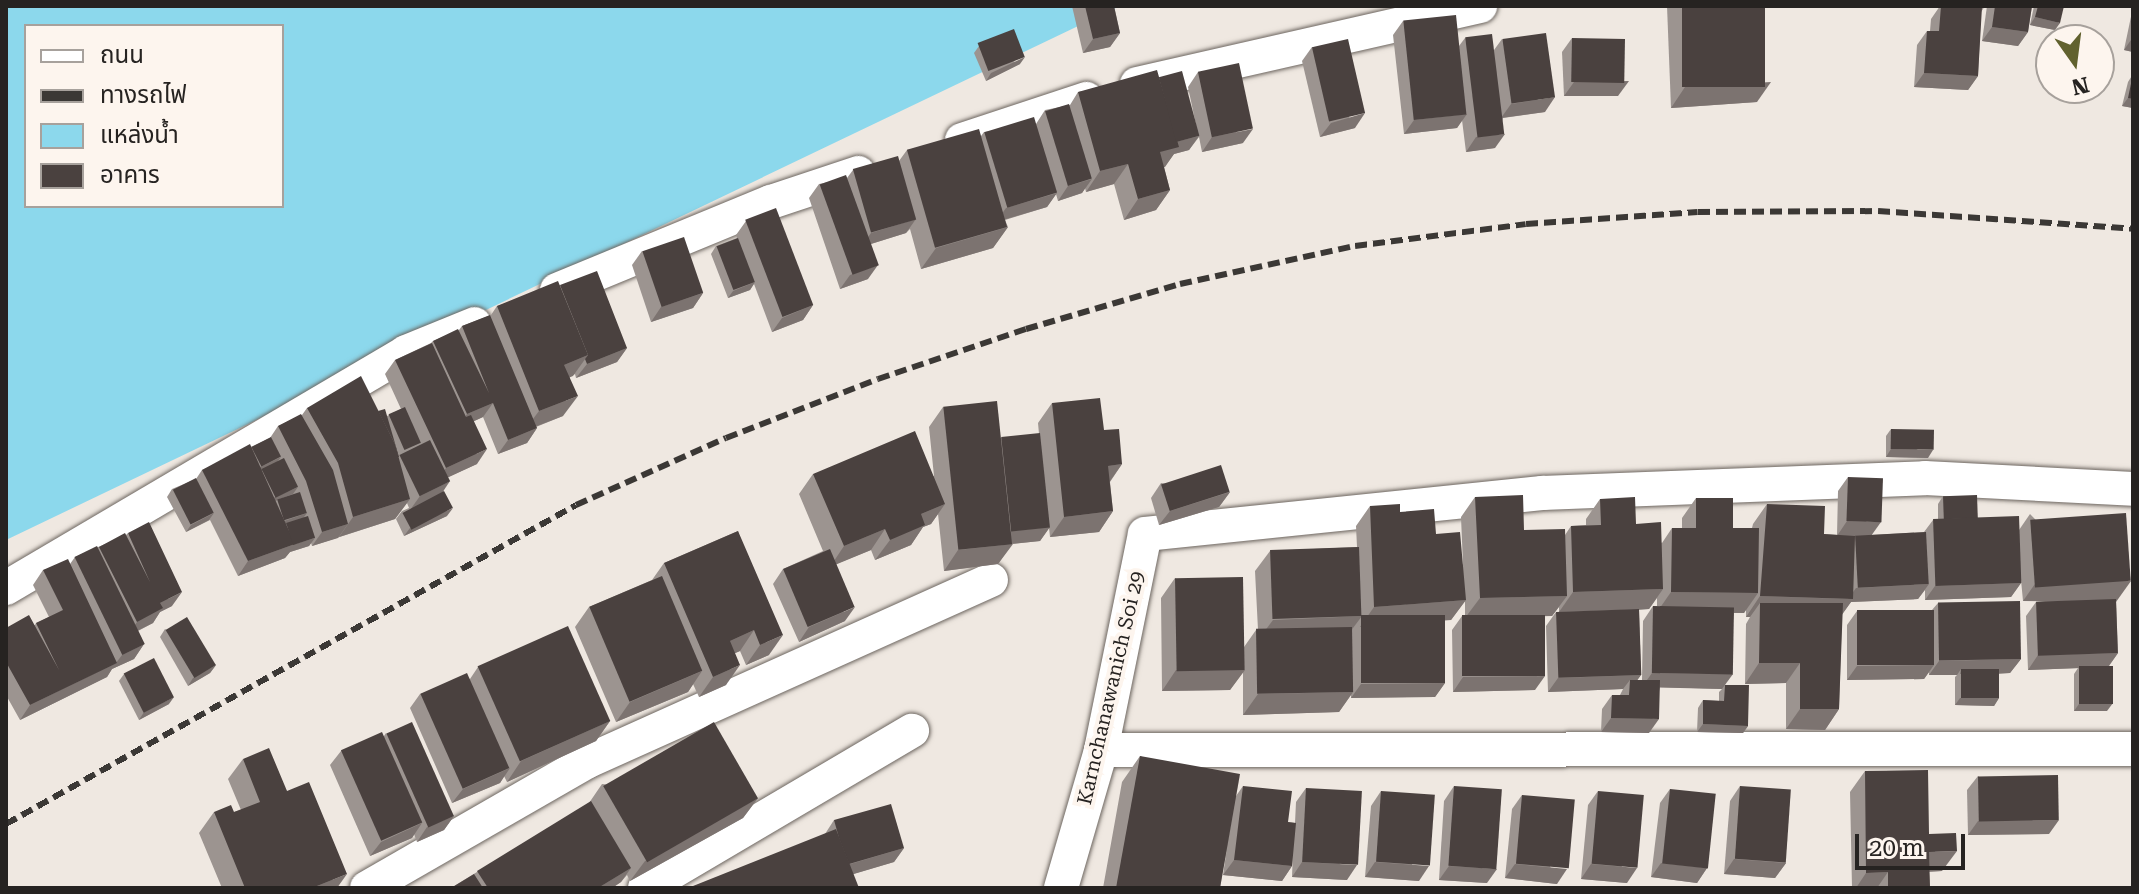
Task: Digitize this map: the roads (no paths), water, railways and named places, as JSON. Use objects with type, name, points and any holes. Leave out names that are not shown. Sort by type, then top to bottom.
[{"type":"street","points":[[931,150],[1121,88],[1480,6]]},
{"type":"street","points":[[6,588],[406,352],[771,202],[887,164]]},
{"type":"street","name":"Karnchanawanich Soi 29","points":[[1061,888],[1101,750],[1145,534],[1542,493],[1925,478],[2133,489]]},
{"type":"street","points":[[367,888],[586,762],[991,580]]},
{"type":"street","points":[[645,888],[912,731]]},
{"type":"street","points":[[1101,750],[2133,749]]},
{"type":"water","points":[[6,6],[1120,6],[6,540]]},
{"type":"railway","points":[[6,824],[576,505],[726,438],[878,379],[1026,329],[1180,284],[1355,246],[1526,224],[1698,212],[1878,211],[2133,229]]}]
